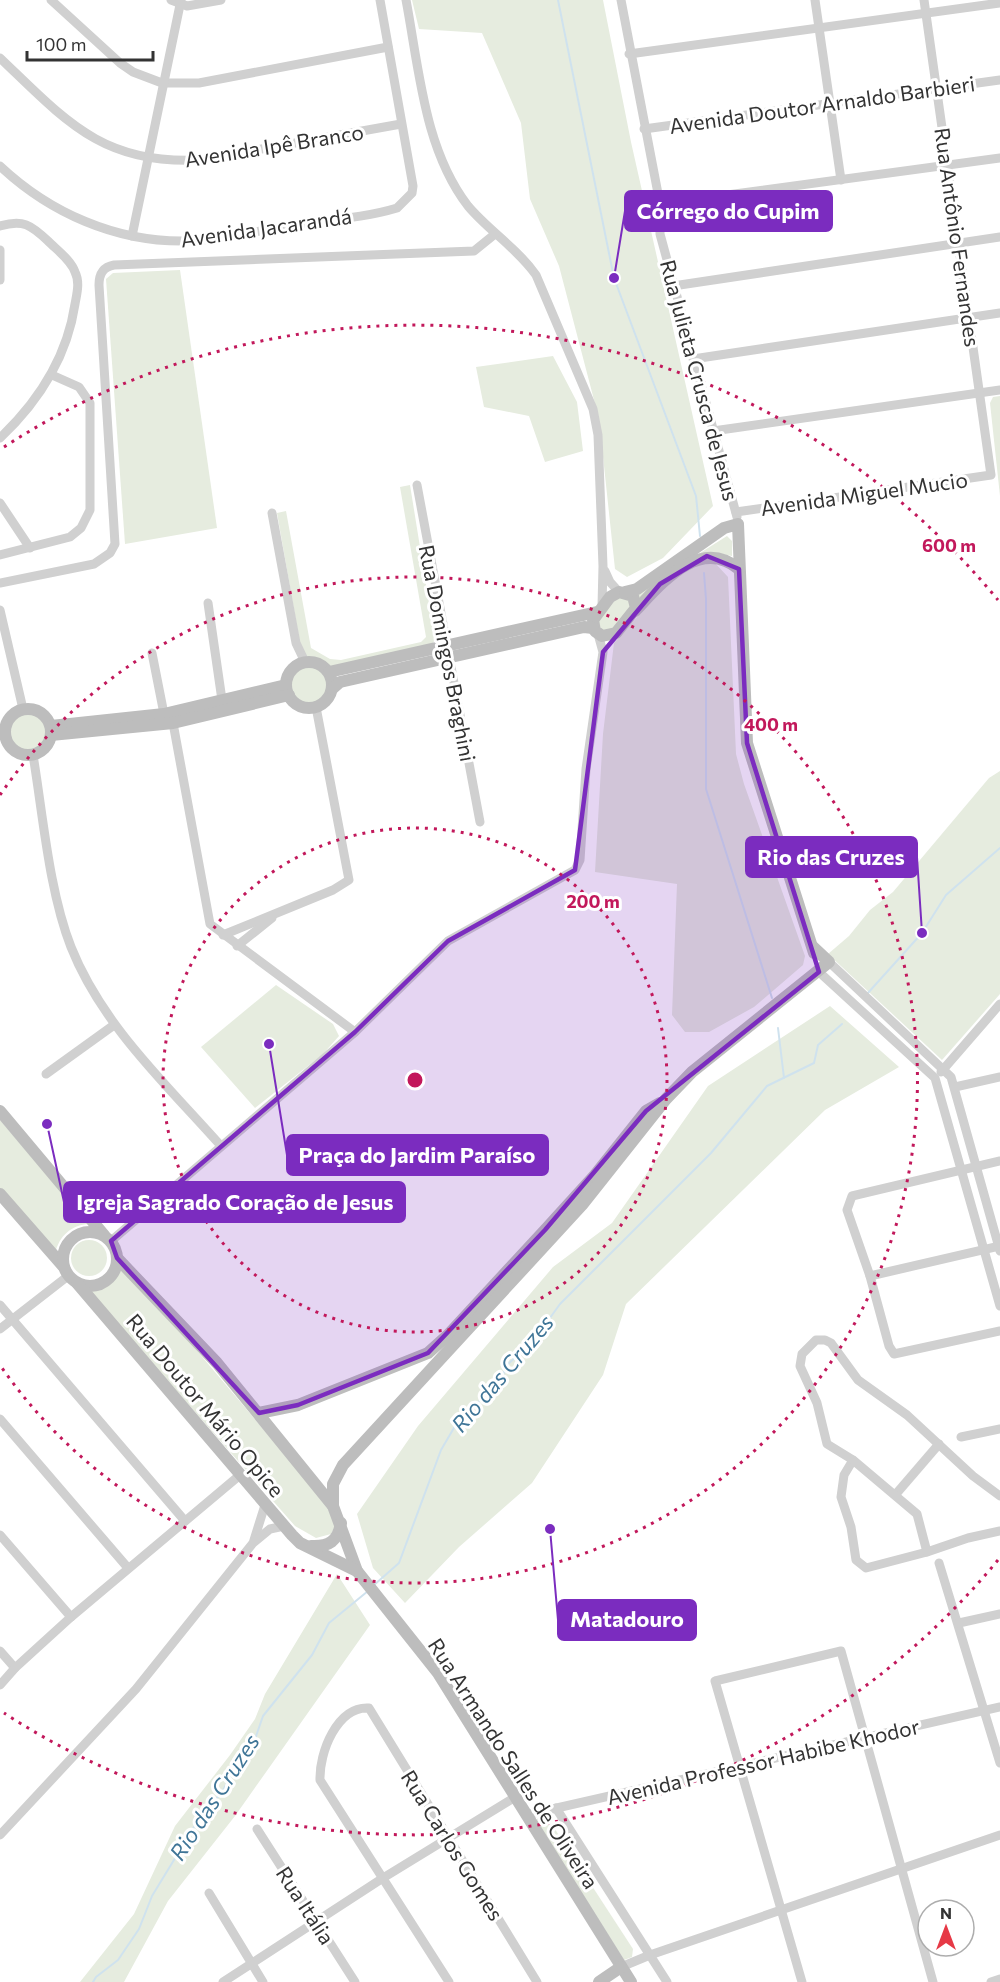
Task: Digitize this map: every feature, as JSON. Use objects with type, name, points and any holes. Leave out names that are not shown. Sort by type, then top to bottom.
[{"type":"street","points":[[51,0],[120,63],[140,76],[162,83],[198,83],[388,47]]},
{"type":"street","points":[[171,0],[181,3],[221,0]]},
{"type":"street","points":[[380,0],[401,124]]},
{"type":"street","points":[[406,0],[433,134],[453,183],[469,206],[495,234],[522,255],[536,275],[593,409],[598,435],[603,566],[600,609]]},
{"type":"street","name":"Rua Julieta Crusca de Jesus","points":[[621,0],[660,204],[660,234],[737,518]]},
{"type":"street","points":[[815,0],[841,180]]},
{"type":"street","name":"Rua Antônio Fernandes","points":[[924,0],[991,475]]},
{"type":"street","points":[[132,236],[162,83],[181,3]]},
{"type":"street","points":[[630,54],[1000,3]]},
{"type":"street","name":"Avenida Ipê Branco","points":[[0,58],[81,132],[125,153],[147,159],[200,160],[401,124]]},
{"type":"street","name":"Avenida Doutor Arnaldo Barbieri","points":[[644,129],[1000,80]]},
{"type":"street","name":"Avenida Jacarandá","points":[[0,166],[40,198],[100,228],[132,236],[185,241],[211,239],[392,210],[405,201],[413,186],[401,124]]},
{"type":"street","points":[[660,204],[1000,158]]},
{"type":"street","points":[[0,226],[21,222],[34,228],[70,262],[76,272],[78,289],[73,319],[52,375],[36,399],[0,438]]},
{"type":"street","points":[[0,583],[94,564],[110,553],[116,539],[99,285],[99,276],[106,268],[114,265],[474,251],[495,234]]},
{"type":"street","points":[[673,286],[1000,237]]},
{"type":"street","points":[[0,250],[0,280]]},
{"type":"street","points":[[693,359],[1000,313]]},
{"type":"street","points":[[0,555],[70,537],[87,520],[92,498],[90,403],[79,387],[52,375]]},
{"type":"street","points":[[713,431],[1000,390]]},
{"type":"street","name":"Avenida Miguel Mucio","points":[[737,518],[991,475]]},
{"type":"street","name":"Rua Domingos Braghini","points":[[417,485],[480,822]]},
{"type":"street","points":[[0,503],[30,548]]},
{"type":"street","points":[[272,513],[296,643],[305,662]]},
{"type":"street","points":[[737,518],[747,743],[819,972],[935,1078],[1000,1306]]},
{"type":"street","points":[[603,652],[592,620],[610,597],[637,589],[737,518]]},
{"type":"street","points":[[108,1238],[355,1032],[448,940],[576,870],[580,860],[586,769],[603,652],[616,633],[660,584],[697,559],[714,556],[739,569]]},
{"type":"street","points":[[603,566],[610,582],[635,600],[635,611]]},
{"type":"street","points":[[208,603],[222,700]]},
{"type":"street","points":[[332,689],[329,672],[322,665],[305,662],[291,670],[287,690],[299,706],[316,707],[322,705],[332,689],[340,682],[600,609]]},
{"type":"street","points":[[0,610],[23,710]]},
{"type":"street","points":[[329,672],[584,627],[607,637],[616,633]]},
{"type":"street","points":[[152,653],[168,718],[210,924],[355,1032]]},
{"type":"street","points":[[168,718],[222,700],[287,690]]},
{"type":"street","points":[[51,731],[168,718],[287,690]]},
{"type":"street","points":[[223,934],[333,891],[349,880],[316,707]]},
{"type":"street","points":[[23,710],[40,712],[51,731],[48,744],[33,755],[16,752],[3,734],[8,720],[23,710]]},
{"type":"street","points":[[33,755],[53,878],[71,947],[114,1025],[220,1146]]},
{"type":"street","points":[[237,946],[281,911]]},
{"type":"street","points":[[813,947],[951,1077],[1000,1248],[870,1276]]},
{"type":"street","points":[[333,1506],[333,1484],[343,1465],[582,1205],[666,1099],[692,1072],[829,962]]},
{"type":"street","points":[[935,1078],[1000,1004]]},
{"type":"street","points":[[46,1074],[114,1025]]},
{"type":"street","points":[[955,1087],[1000,1077]]},
{"type":"street","points":[[259,1413],[298,1405],[428,1353],[448,1335],[595,1175],[646,1112],[666,1099]]},
{"type":"street","points":[[0,1111],[108,1238],[117,1257],[217,1363],[333,1506],[360,1575]]},
{"type":"street","points":[[1000,1161],[852,1196],[847,1210],[870,1276],[889,1346],[894,1354],[1000,1331]]},
{"type":"street","name":"Rua Doutor Mário Opice","points":[[0,1194],[264,1505],[300,1543],[310,1546],[360,1575]]},
{"type":"street","points":[[70,1275],[65,1246],[72,1238],[81,1232],[92,1231],[108,1238]]},
{"type":"street","points":[[70,1275],[98,1285],[108,1279],[115,1270],[117,1257]]},
{"type":"street","points":[[0,1329],[70,1275]]},
{"type":"street","points":[[0,1305],[185,1521]]},
{"type":"street","points":[[927,1552],[917,1514],[853,1460],[827,1444],[817,1403],[802,1371],[802,1354],[816,1340],[831,1343],[858,1380],[907,1415],[973,1476],[1000,1496]]},
{"type":"street","points":[[0,1419],[128,1568]]},
{"type":"street","points":[[961,1437],[1000,1429]]},
{"type":"street","points":[[896,1494],[939,1444]]},
{"type":"street","points":[[853,1460],[844,1475],[841,1497],[851,1527],[858,1564],[866,1568],[1000,1531]]},
{"type":"street","points":[[0,1685],[15,1668],[71,1617],[240,1475]]},
{"type":"street","points":[[253,1543],[264,1505]]},
{"type":"street","points":[[310,1546],[327,1545],[333,1541],[339,1533],[340,1523]]},
{"type":"street","points":[[0,1835],[136,1689],[253,1543],[270,1528],[284,1526]]},
{"type":"street","points":[[0,1534],[71,1617]]},
{"type":"street","points":[[939,1563],[1000,1763]]},
{"type":"street","name":"Rua Armando Salles de Oliveira","points":[[360,1575],[438,1673],[517,1796],[526,1815],[630,1982]]},
{"type":"street","points":[[959,1623],[1000,1614]]},
{"type":"street","points":[[0,1651],[15,1668]]},
{"type":"street","points":[[802,1982],[783,1909],[715,1681],[841,1652],[933,1982]]},
{"type":"street","name":"Rua Carlos Gomes","points":[[383,1878],[320,1780],[320,1771],[330,1737],[344,1715],[360,1707],[369,1708],[537,1982]]},
{"type":"street","name":"Avenida Professor Habibe Khodor","points":[[526,1815],[1000,1707]]},
{"type":"street","points":[[223,1982],[318,1923],[383,1878],[517,1796]]},
{"type":"street","points":[[556,1808],[667,1982]]},
{"type":"street","name":"Rua Itália","points":[[257,1829],[355,1982]]},
{"type":"street","points":[[599,1982],[621,1967],[650,1955],[1000,1835]]},
{"type":"street","points":[[383,1878],[449,1982]]},
{"type":"street","points":[[209,1893],[263,1982]]},
{"type":"street","points":[[991,1982],[1000,1979]]},
{"type":"highlighted area","points":[[707,556],[739,569],[747,743],[819,972],[646,1111],[545,1230],[428,1353],[298,1405],[259,1413],[117,1258],[111,1241],[355,1032],[448,941],[575,870],[603,652],[660,584]]},
{"type":"shaded area","points":[[412,0],[603,0],[631,142],[713,506],[663,558],[627,577],[615,569],[599,419],[559,266],[530,199],[521,123],[482,33],[419,29]]},
{"type":"shaded area","points":[[180,270],[217,528],[125,544],[106,279],[113,273]]},
{"type":"shaded area","points":[[553,356],[577,402],[583,451],[545,462],[529,416],[484,407],[476,367]]},
{"type":"shaded area","points":[[1000,396],[1000,496],[990,403],[993,397]]},
{"type":"shaded area","points":[[410,485],[435,640],[432,644],[327,668],[306,657],[301,649],[277,513],[286,511],[311,648],[330,659],[341,660],[421,642],[426,637],[400,487]]},
{"type":"shaded area","points":[[727,536],[732,541],[732,556],[711,552],[699,554],[639,600],[635,594]]},
{"type":"shaded area","points":[[715,563],[728,577],[736,754],[744,784],[805,956],[803,965],[754,1007],[709,1032],[685,1032],[672,1015],[677,884],[595,872],[603,734],[614,643],[665,586],[698,564]]},
{"type":"shaded area","points":[[626,596],[632,606],[613,630],[602,631],[597,619],[613,600]]},
{"type":"shaded area","points":[[309,664],[323,670],[329,684],[323,698],[309,704],[295,698],[289,684],[295,670]]},
{"type":"shaded area","points":[[28,712],[42,718],[48,732],[42,746],[28,752],[14,746],[8,732],[14,718]]},
{"type":"shaded area","points":[[1000,771],[1000,994],[942,1060],[828,954],[849,936],[870,910],[893,892],[989,778]]},
{"type":"shaded area","points":[[276,985],[333,1024],[339,1036],[323,1054],[255,1108],[201,1047]]},
{"type":"shaded area","points":[[830,1006],[899,1067],[825,1110],[626,1304],[603,1375],[532,1483],[459,1547],[405,1603],[373,1568],[357,1514],[418,1426],[553,1267],[612,1223],[708,1086]]},
{"type":"shaded area","points":[[0,1120],[89,1224],[71,1229],[59,1242],[55,1254],[0,1188]]},
{"type":"shaded area","points":[[89,1240],[101,1246],[107,1258],[101,1270],[89,1276],[77,1270],[71,1258],[77,1246]]},
{"type":"shaded area","points":[[121,1261],[335,1514],[336,1524],[331,1534],[316,1538],[295,1526],[87,1289],[99,1288],[110,1282],[117,1273]]},
{"type":"shaded area","points":[[337,1574],[370,1625],[235,1816],[168,1901],[124,1982],[80,1982],[134,1914],[175,1826],[255,1719],[265,1694]]},
{"type":"shaded area","points":[[539,1817],[549,1820],[633,1949],[632,1957],[624,1960],[536,1820]]},
{"type":"waterway","points":[[558,0],[614,278],[696,496],[700,536]]},
{"type":"waterway","points":[[704,573],[706,789],[772,998]]},
{"type":"waterway","name":"Rio das Cruzes","points":[[867,994],[922,933],[946,895],[1000,848]]},
{"type":"waterway","name":"Rio das Cruzes","points":[[374,1585],[399,1563],[441,1450],[458,1421],[500,1382],[507,1365],[534,1340],[560,1304],[711,1153],[767,1086],[814,1063],[818,1045],[842,1024]]},
{"type":"waterway","points":[[778,1028],[784,1078]]},
{"type":"waterway","name":"Rio das Cruzes","points":[[93,1982],[118,1960],[139,1929],[152,1896],[205,1809],[221,1794],[239,1761],[254,1742],[263,1716],[312,1655],[329,1623],[368,1591]]},
{"type":"place","name":"Córrego do Cupim","points":[[614,278]]},
{"type":"place","name":"Rio das Cruzes","points":[[922,933]]},
{"type":"place","name":"Praça do Jardim Paraíso","points":[[269,1044]]},
{"type":"place","name":"Igreja Sagrado Coração de Jesus","points":[[47,1124]]},
{"type":"place","name":"Matadouro","points":[[550,1529]]}]
